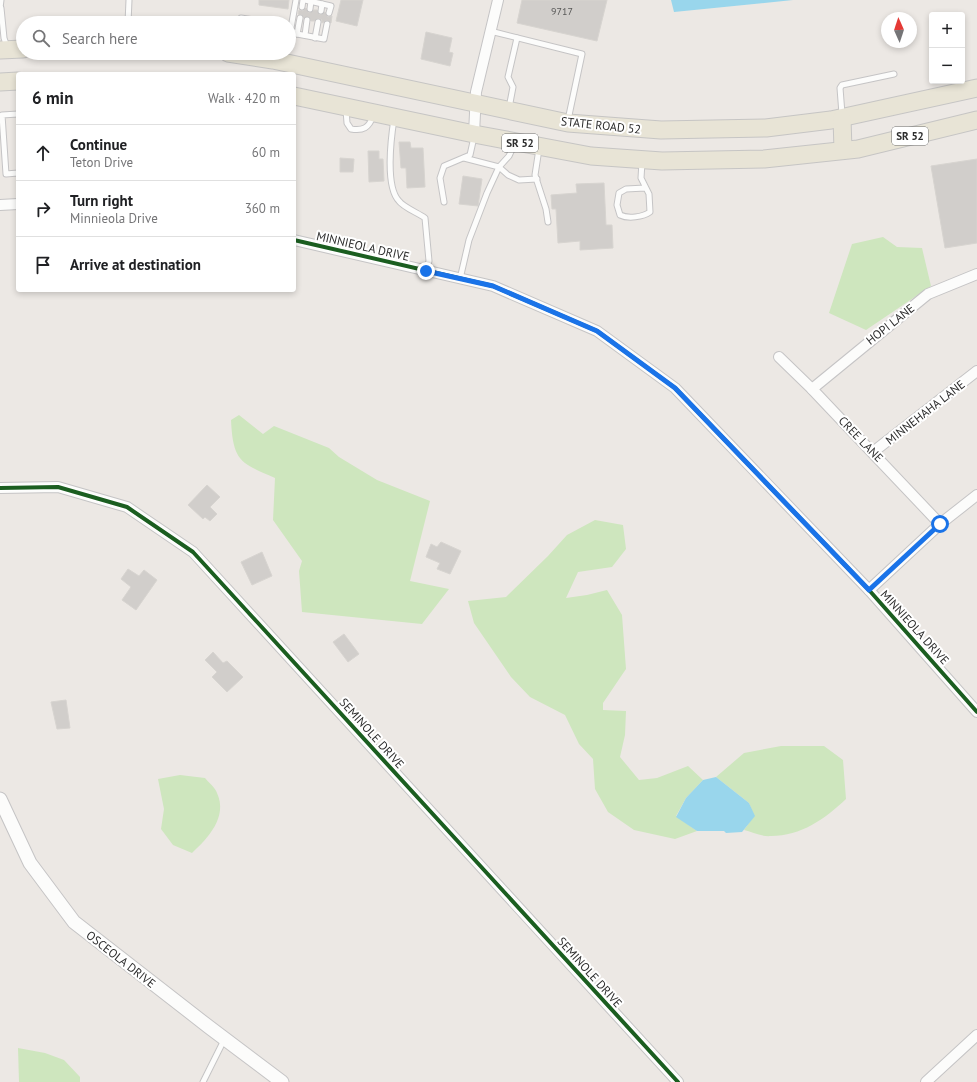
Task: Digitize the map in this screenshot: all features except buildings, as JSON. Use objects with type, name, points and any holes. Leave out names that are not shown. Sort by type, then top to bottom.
[{"type":"main road","name":"STATE ROAD 52","points":[[285,60],[508,111],[568,123],[668,130],[766,128],[842,118],[977,88]]},
{"type":"main road","points":[[0,82],[16,81]]},
{"type":"main road","name":"SR 52","points":[[296,96],[394,118],[591,156],[643,159],[711,161],[764,159],[858,149],[977,120]]},
{"type":"main road","points":[[842,118],[843,150]]},
{"type":"street","points":[[474,134],[474,103],[498,0]]},
{"type":"street","points":[[0,205],[16,204]]},
{"type":"street","name":"MINNIEOLA DRIVE","points":[[296,240],[493,286],[597,331],[675,388],[869,590],[977,712]]},
{"type":"street","name":"HOPI LANE","points":[[812,389],[928,294],[977,274]]},
{"type":"street","name":"CREE LANE","points":[[779,357],[873,452],[940,524]]},
{"type":"street","name":"MINNEHAHA LANE","points":[[873,452],[977,371]]},
{"type":"street","name":"SEMINOLE DRIVE","points":[[0,488],[58,487],[127,506],[193,552],[678,1082]]},
{"type":"street","points":[[869,590],[940,524],[977,495]]},
{"type":"street","name":"OSCEOLA DRIVE","points":[[0,799],[30,863],[74,922],[277,1080]]},
{"type":"street","points":[[926,1082],[977,1035]]},
{"type":"lane","points":[[2,0],[0,8],[4,38],[10,50]]},
{"type":"lane","points":[[128,16],[129,0]]},
{"type":"lane","points":[[293,16],[296,0]]},
{"type":"lane","points":[[306,0],[331,6],[329,13]]},
{"type":"lane","points":[[302,7],[306,0]]},
{"type":"lane","points":[[306,0],[310,9]]},
{"type":"lane","points":[[321,11],[322,4]]},
{"type":"lane","points":[[300,18],[297,34],[305,36],[324,39],[327,24]]},
{"type":"lane","points":[[305,36],[307,20]]},
{"type":"lane","points":[[315,38],[318,22]]},
{"type":"lane","points":[[490,31],[582,54],[568,123]]},
{"type":"lane","points":[[508,111],[513,87],[508,77],[517,38]]},
{"type":"lane","points":[[842,118],[840,88],[842,85],[894,74]]},
{"type":"lane","points":[[16,114],[2,115],[2,144],[6,174],[16,173]]},
{"type":"lane","points":[[394,118],[391,136],[391,183],[399,202],[425,218],[429,261],[426,271]]},
{"type":"lane","points":[[444,202],[440,178],[444,166],[470,155],[474,134]]},
{"type":"lane","points":[[460,279],[469,240],[487,193],[499,167],[509,156],[515,142]]},
{"type":"lane","points":[[539,146],[536,165],[536,179],[546,209],[548,222]]},
{"type":"lane","points":[[464,158],[499,167],[508,175],[519,180],[536,179]]},
{"type":"lane","points":[[643,159],[641,178],[646,188],[649,194],[650,212],[632,217],[620,215],[617,205],[620,193],[626,189],[646,188]]},
{"type":"lane","points":[[204,1082],[224,1039]]},
{"type":"green space","points":[[883,237],[897,247],[922,248],[931,286],[866,330],[829,313],[852,244]]},
{"type":"green space","points":[[239,415],[263,434],[274,426],[329,448],[339,457],[377,480],[430,501],[410,581],[449,589],[422,624],[302,612],[299,571],[302,561],[273,520],[275,478],[246,464],[237,452],[232,434],[231,420]]},
{"type":"green space","points":[[595,520],[623,525],[626,549],[612,567],[578,572],[566,598],[607,590],[622,615],[626,669],[603,703],[603,710],[626,711],[625,735],[620,757],[639,780],[657,778],[688,766],[703,780],[686,798],[676,816],[697,831],[675,839],[634,830],[608,812],[595,789],[593,759],[579,744],[565,715],[530,697],[511,677],[474,623],[468,601],[506,597],[567,535]]},
{"type":"green space","points":[[781,746],[824,746],[843,760],[846,799],[830,813],[802,830],[782,835],[768,836],[744,830],[754,816],[749,803],[716,777],[744,753]]},
{"type":"green space","points":[[180,775],[205,778],[216,791],[220,802],[220,810],[215,826],[210,834],[192,853],[173,845],[161,829],[164,809],[158,779]]},
{"type":"green space","points":[[18,1048],[45,1053],[64,1060],[80,1077],[80,1082],[19,1082]]},
{"type":"water","points":[[671,0],[793,0],[674,12]]},
{"type":"water","points":[[716,777],[749,803],[755,816],[742,832],[726,833],[724,831],[697,831],[676,817],[686,798],[703,780]]},
{"type":"cycle path","points":[[296,240],[493,286],[597,331],[675,388],[869,590],[977,712]]},
{"type":"cycle path","points":[[0,488],[58,487],[127,507],[193,552],[678,1082]]},
{"type":"route","points":[[426,271],[493,286],[597,331],[675,388],[869,590],[940,524]]}]
